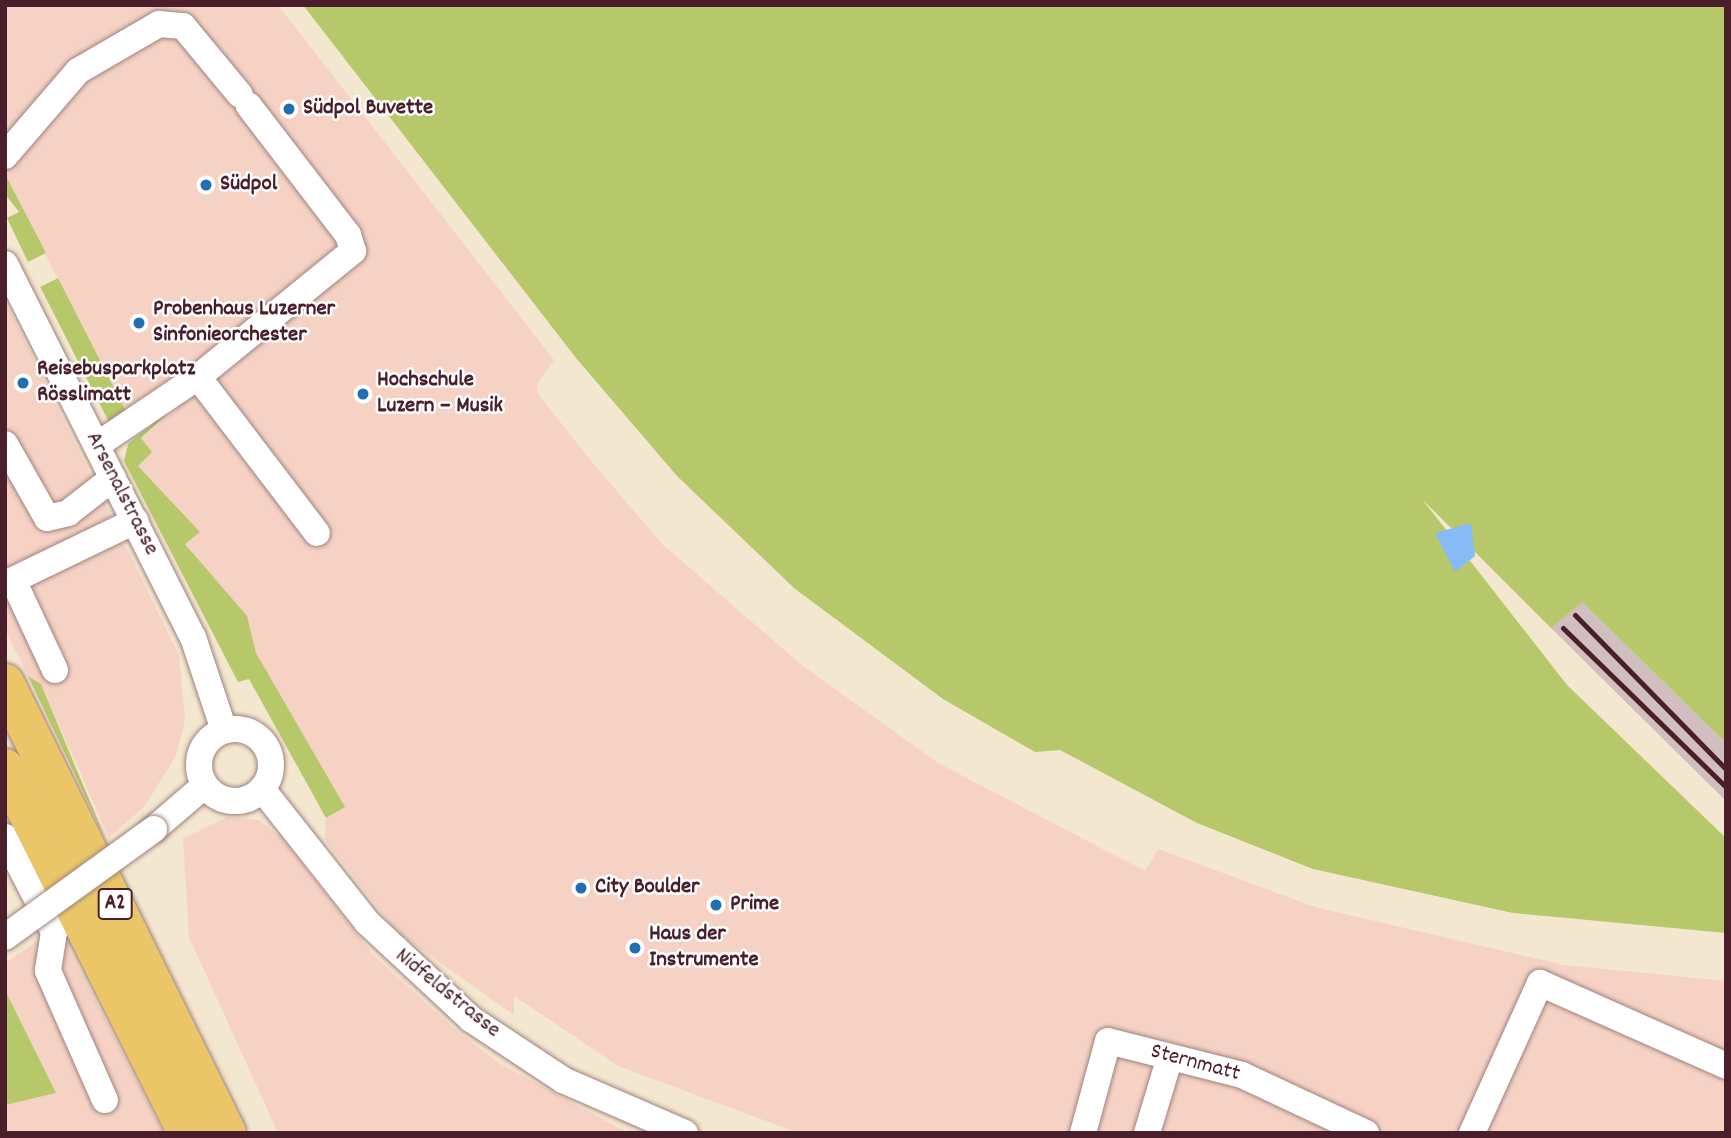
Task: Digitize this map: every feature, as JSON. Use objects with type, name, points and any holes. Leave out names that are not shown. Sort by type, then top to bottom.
[{"type":"highway","name":"A2","points":[[5,683],[227,1133]]},
{"type":"highway","name":"A2","points":[[5,768],[187,1133]]},
{"type":"street","points":[[5,156],[78,71],[159,24],[183,26],[245,101],[348,235],[353,251],[198,377],[97,445]]},
{"type":"street","name":"Arsenalstrasse","points":[[5,264],[193,637],[224,730]]},
{"type":"street","points":[[198,377],[317,533]]},
{"type":"street","points":[[5,443],[47,518],[68,513],[113,478]]},
{"type":"street","points":[[55,670],[13,580],[135,520]]},
{"type":"street","points":[[224,730],[255,734],[268,750],[271,770],[262,789],[233,801],[204,786],[199,758],[208,740],[224,730]]},
{"type":"street","points":[[5,937],[154,830],[204,786]]},
{"type":"street","name":"Nidfeldstrasse","points":[[262,789],[367,922],[471,1019],[563,1080],[685,1133]]},
{"type":"street","points":[[5,837],[54,932],[48,971],[105,1100]]},
{"type":"street","points":[[1472,1133],[1540,983],[1726,1066]]},
{"type":"street","name":"Sternmatt","points":[[1083,1133],[1108,1041],[1242,1076],[1366,1133]]},
{"type":"street","points":[[1147,1133],[1170,1057]]},
{"type":"shaded area","points":[[5,5],[278,5],[554,360],[537,384],[538,394],[592,462],[663,545],[803,666],[938,763],[1145,871],[1158,849],[1315,907],[1564,965],[1726,981],[1726,1133],[793,1131],[618,1066],[514,996],[514,1015],[397,932],[325,840],[326,818],[344,807],[290,719],[256,653],[246,617],[185,543],[200,532],[138,466],[141,438],[180,407],[126,414],[5,174]]},
{"type":"shaded area","points":[[5,301],[179,655],[185,720],[176,756],[144,807],[109,838],[41,684],[28,676],[5,629]]},
{"type":"shaded area","points":[[1581,601],[1726,743],[1726,801],[1551,628]]},
{"type":"shaded area","points":[[227,817],[259,820],[283,839],[374,956],[457,1031],[499,1063],[628,1133],[278,1133],[189,937],[183,839]]},
{"type":"shaded area","points":[[58,927],[163,1133],[5,1133],[5,1105],[55,1093],[5,990],[5,963]]},
{"type":"green space","points":[[303,5],[1726,5],[1726,743],[1582,602],[1551,628],[1422,499],[1567,685],[1726,838],[1726,933],[1513,913],[1313,869],[1197,823],[1060,750],[1035,752],[943,699],[794,588],[677,476],[576,358]]},
{"type":"green space","points":[[5,174],[46,253],[28,262],[7,218],[19,212],[5,194]]},
{"type":"green space","points":[[58,278],[127,413],[109,423],[40,287]]},
{"type":"green space","points":[[178,404],[141,438],[152,452],[138,466],[200,532],[185,544],[247,616],[256,653],[345,807],[326,818],[249,679],[238,682],[124,461],[128,444]]},
{"type":"green space","points":[[28,676],[41,684],[106,840]]},
{"type":"green space","points":[[5,990],[56,1093],[5,1105]]},
{"type":"water","points":[[1471,523],[1475,556],[1455,572],[1435,533]]},
{"type":"railway","points":[[1575,615],[1726,769]]},
{"type":"railway","points":[[1563,628],[1726,787]]},
{"type":"place","name":"Südpol Buvette","points":[[289,109]]},
{"type":"place","name":"Südpol","points":[[206,185]]},
{"type":"place","name":"Probenhaus Luzerner Sinfonieorchester","points":[[139,323]]},
{"type":"place","name":"Reisebusparkplatz Rösslimatt","points":[[23,383]]},
{"type":"place","name":"Hochschule Luzern – Musik","points":[[363,394]]},
{"type":"place","name":"City Boulder","points":[[581,888]]},
{"type":"place","name":"Prime","points":[[716,905]]},
{"type":"place","name":"Haus der Instrumente","points":[[635,948]]}]
